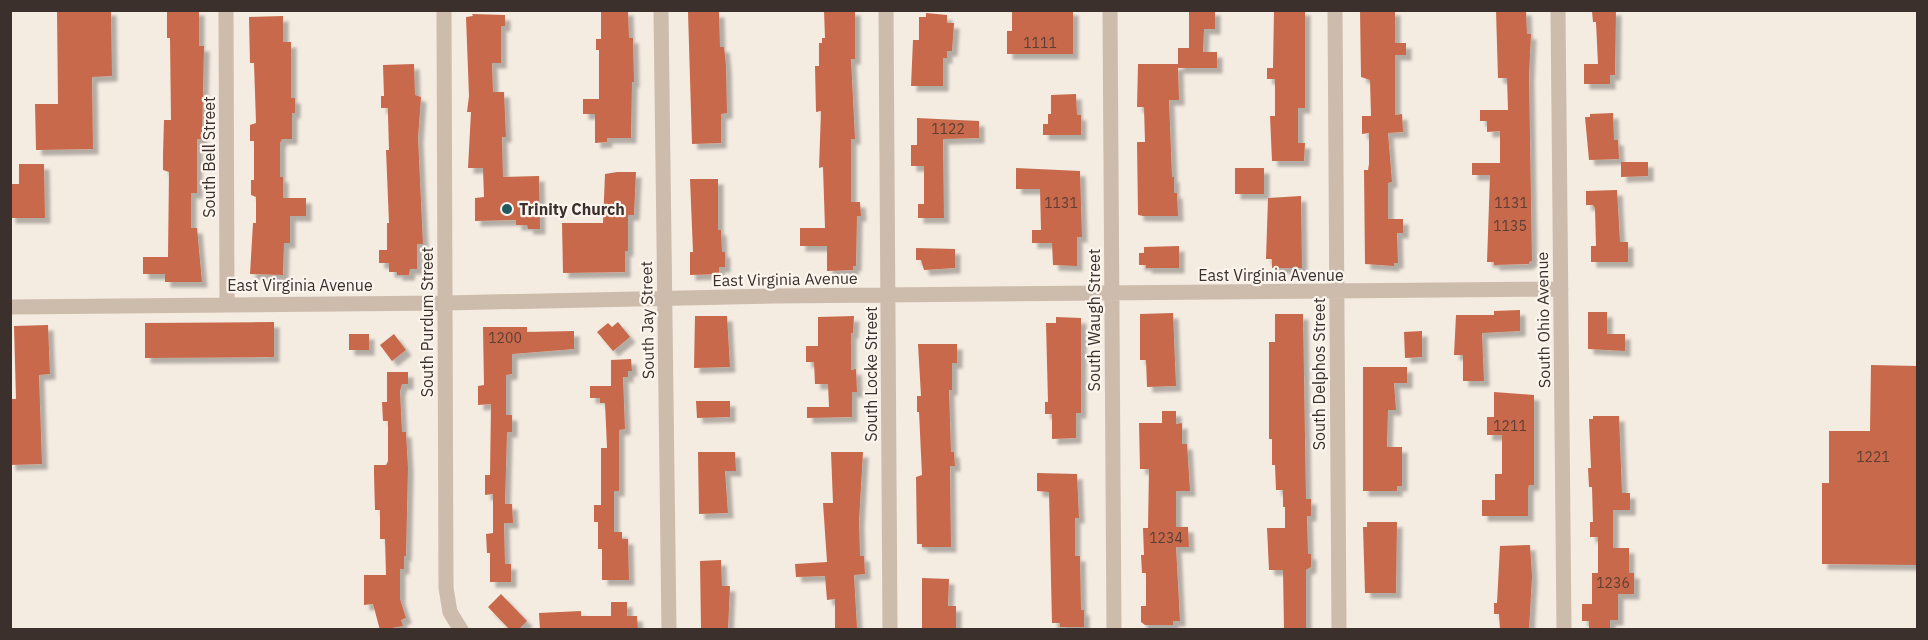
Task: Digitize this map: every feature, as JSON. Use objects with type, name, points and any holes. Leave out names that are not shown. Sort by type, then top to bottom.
[{"type":"street","name":"South Bell Street","points":[[226,10],[227,303]]},
{"type":"street","name":"South Purdum Street","points":[[444,10],[446,588],[450,612],[461,630]]},
{"type":"street","name":"South Jay Street","points":[[661,10],[669,630]]},
{"type":"street","name":"South Locke Street","points":[[886,10],[890,630]]},
{"type":"street","name":"South Waugh Street","points":[[1110,10],[1114,630]]},
{"type":"street","name":"South Delphos Street","points":[[1335,10],[1339,630]]},
{"type":"street","name":"South Ohio Avenue","points":[[1558,10],[1563,630]]},
{"type":"street","name":"East Virginia Avenue","points":[[10,307],[227,303],[446,303],[888,295],[1560,289]]},
{"type":"building","points":[[57,10],[111,10],[112,76],[92,77],[93,149],[36,150],[35,104],[58,104]]},
{"type":"building","points":[[167,10],[199,10],[199,46],[204,46],[202,139],[197,139],[197,193],[191,193],[191,228],[197,228],[202,282],[165,282],[165,274],[143,274],[143,257],[168,257],[169,172],[163,170],[164,120],[171,120],[170,38],[167,38]]},
{"type":"building","points":[[601,10],[628,10],[629,38],[633,38],[634,82],[632,82],[631,138],[607,138],[607,142],[595,143],[595,114],[583,114],[583,99],[599,99],[599,50],[596,50],[596,39],[601,39]]},
{"type":"building","points":[[824,10],[855,10],[855,59],[851,59],[855,139],[851,139],[851,202],[860,202],[861,216],[857,216],[856,266],[853,266],[853,270],[827,271],[827,246],[800,246],[800,228],[825,228],[823,167],[819,168],[821,111],[816,112],[815,66],[819,66],[819,43],[822,43],[822,38],[825,38]]},
{"type":"building","points":[[1012,10],[1073,10],[1073,54],[1007,54],[1007,31],[1012,31]]},
{"type":"building","points":[[1189,10],[1215,10],[1215,29],[1204,29],[1203,52],[1217,52],[1217,68],[1178,68],[1179,100],[1169,100],[1172,177],[1174,177],[1174,193],[1177,193],[1178,216],[1138,215],[1137,142],[1145,142],[1144,107],[1137,107],[1138,64],[1178,64],[1178,48],[1189,48]]},
{"type":"building","points":[[1274,10],[1305,10],[1305,108],[1298,108],[1298,143],[1305,143],[1304,161],[1272,161],[1270,116],[1275,116],[1275,79],[1267,79],[1267,68],[1273,68]]},
{"type":"building","points":[[1360,10],[1395,10],[1395,43],[1406,43],[1406,55],[1395,55],[1395,115],[1402,114],[1403,132],[1388,133],[1392,182],[1388,183],[1388,219],[1403,219],[1403,233],[1397,233],[1398,263],[1394,263],[1394,266],[1365,264],[1364,170],[1368,170],[1369,164],[1369,133],[1362,134],[1362,116],[1371,116],[1370,80],[1361,77]]},
{"type":"building","points":[[1496,10],[1526,10],[1527,34],[1531,34],[1529,75],[1532,261],[1529,264],[1494,265],[1494,262],[1487,262],[1490,175],[1472,175],[1472,163],[1500,163],[1500,131],[1487,132],[1487,121],[1480,121],[1480,110],[1508,110],[1507,78],[1498,78]]},
{"type":"building","points":[[1616,10],[1615,75],[1610,75],[1610,84],[1584,84],[1584,64],[1598,64],[1596,22],[1593,22],[1592,11]]},
{"type":"building","points":[[688,12],[719,12],[720,47],[724,47],[726,66],[727,113],[721,114],[721,143],[692,144]]},
{"type":"building","points":[[926,13],[947,15],[947,23],[954,23],[952,51],[947,51],[947,58],[943,58],[943,86],[911,86],[913,40],[919,40],[919,17],[926,17]]},
{"type":"building","points":[[472,14],[505,15],[505,26],[501,26],[501,63],[492,63],[493,92],[504,92],[506,137],[502,137],[503,177],[539,176],[540,229],[528,229],[527,225],[516,225],[516,220],[475,221],[475,198],[484,197],[483,168],[468,168],[471,112],[467,112],[469,96],[466,17],[473,16]]},
{"type":"building","points":[[283,16],[283,42],[291,42],[291,98],[295,98],[295,113],[292,113],[292,139],[282,139],[280,143],[280,177],[283,177],[283,198],[306,198],[306,216],[290,216],[290,243],[284,243],[283,275],[250,274],[253,223],[256,223],[256,197],[251,195],[251,180],[254,180],[254,141],[250,141],[250,125],[256,123],[254,63],[250,63],[249,17]]},
{"type":"building","points":[[414,64],[415,95],[421,97],[418,138],[423,244],[417,244],[417,269],[410,269],[409,275],[397,275],[397,272],[389,272],[389,263],[379,263],[379,250],[387,250],[387,223],[389,223],[386,150],[389,150],[388,108],[381,108],[381,96],[384,96],[383,65]]},
{"type":"building","points":[[1076,94],[1077,115],[1081,115],[1081,135],[1043,135],[1043,124],[1048,124],[1048,114],[1051,114],[1051,95]]},
{"type":"building","points":[[1613,113],[1614,140],[1618,140],[1619,159],[1589,160],[1585,117],[1590,117],[1590,114]]},
{"type":"building","points":[[917,118],[979,121],[979,138],[943,139],[944,218],[918,218],[918,204],[924,204],[924,166],[911,166],[911,145],[917,145]]},
{"type":"building","points":[[1621,162],[1648,162],[1648,176],[1621,177]]},
{"type":"building","points":[[19,164],[44,164],[45,218],[10,218],[10,184],[19,184]]},
{"type":"building","points":[[1016,168],[1080,171],[1082,237],[1077,237],[1077,266],[1053,265],[1052,243],[1032,243],[1032,230],[1041,230],[1040,189],[1016,189]]},
{"type":"building","points":[[1235,168],[1264,168],[1264,194],[1235,194]]},
{"type":"building","points":[[636,172],[634,215],[628,215],[628,251],[625,251],[625,272],[563,273],[562,223],[603,223],[605,174]]},
{"type":"building","points":[[690,179],[718,179],[718,230],[721,230],[722,252],[725,252],[725,267],[719,267],[719,274],[690,275],[690,252],[693,252]]},
{"type":"building","points":[[1617,190],[1620,242],[1628,242],[1628,262],[1591,262],[1591,246],[1596,246],[1595,208],[1593,205],[1586,205],[1586,191]]},
{"type":"building","points":[[1301,196],[1302,268],[1272,268],[1272,259],[1266,259],[1268,198]]},
{"type":"building","points":[[1179,246],[1179,268],[1146,268],[1146,265],[1139,265],[1139,253],[1144,253],[1144,247]]},
{"type":"building","points":[[916,248],[955,249],[955,268],[924,270],[921,260],[916,260]]},
{"type":"building","points":[[1520,310],[1520,331],[1482,333],[1484,381],[1463,381],[1463,355],[1454,355],[1456,315],[1494,315],[1494,311]]},
{"type":"building","points":[[1588,312],[1607,312],[1607,334],[1625,334],[1625,351],[1588,349]]},
{"type":"building","points":[[1173,313],[1176,386],[1147,387],[1146,360],[1140,360],[1140,314]]},
{"type":"building","points":[[1275,314],[1303,314],[1306,499],[1311,499],[1311,516],[1307,516],[1308,554],[1311,554],[1311,567],[1306,570],[1306,630],[1284,630],[1283,570],[1269,570],[1267,528],[1285,528],[1283,490],[1276,490],[1275,465],[1272,465],[1272,439],[1269,439],[1269,342],[1275,342]]},
{"type":"building","points":[[695,316],[727,316],[730,367],[694,368]]},
{"type":"building","points":[[854,316],[853,333],[851,333],[851,370],[856,369],[857,392],[852,392],[852,417],[807,418],[807,407],[829,407],[828,384],[815,384],[814,362],[806,362],[806,346],[818,346],[818,317]]},
{"type":"building","points":[[1056,317],[1081,318],[1081,413],[1076,413],[1076,438],[1052,439],[1052,414],[1045,414],[1045,402],[1048,402],[1046,323],[1056,323]]},
{"type":"building","points":[[274,322],[274,357],[145,358],[145,323]]},
{"type":"building","points":[[618,322],[630,337],[613,351],[597,332],[608,323],[612,327]]},
{"type":"building","points":[[48,325],[50,374],[39,375],[42,464],[10,465],[10,399],[16,399],[14,326]]},
{"type":"building","points":[[483,327],[527,327],[527,332],[574,331],[574,349],[512,354],[512,374],[506,375],[506,415],[512,415],[512,432],[507,432],[505,504],[512,504],[513,523],[504,523],[505,564],[511,564],[511,582],[490,582],[490,553],[487,553],[486,534],[493,533],[493,494],[485,495],[485,475],[490,475],[491,404],[478,405],[478,386],[484,385]]},
{"type":"building","points":[[1422,331],[1422,357],[1405,358],[1404,332]]},
{"type":"building","points":[[349,334],[369,334],[369,350],[349,350]]},
{"type":"building","points":[[394,334],[406,350],[392,361],[380,345]]},
{"type":"building","points":[[918,344],[957,344],[957,363],[952,363],[952,390],[949,390],[951,452],[954,452],[955,466],[950,466],[951,547],[922,547],[922,544],[917,544],[916,477],[922,475],[919,412],[917,412],[917,396],[921,396]]},
{"type":"building","points":[[631,359],[632,371],[628,371],[628,377],[623,377],[625,429],[619,430],[619,491],[614,491],[614,532],[622,532],[622,539],[628,539],[629,580],[602,580],[602,549],[598,549],[598,522],[594,522],[594,505],[601,505],[601,448],[607,448],[605,403],[600,403],[600,398],[590,398],[590,386],[611,386],[611,360]]},
{"type":"building","points":[[1871,365],[1917,366],[1917,565],[1822,564],[1822,483],[1829,483],[1829,431],[1870,431]]},
{"type":"building","points":[[1363,367],[1407,367],[1407,383],[1394,383],[1396,410],[1388,410],[1387,447],[1402,447],[1402,486],[1397,486],[1397,491],[1363,491]]},
{"type":"building","points":[[387,372],[408,372],[408,384],[402,384],[400,391],[402,432],[406,432],[408,468],[406,556],[404,556],[404,569],[400,569],[400,599],[406,618],[401,620],[403,626],[380,630],[373,604],[364,605],[364,575],[386,575],[385,539],[380,539],[380,510],[375,510],[374,465],[386,465],[388,461],[388,421],[383,421],[382,402],[387,402]]},
{"type":"building","points":[[1494,392],[1534,395],[1534,485],[1529,485],[1528,489],[1528,516],[1482,516],[1482,500],[1495,500],[1495,474],[1502,474],[1502,435],[1487,435],[1487,417],[1494,417]]},
{"type":"building","points":[[696,401],[730,401],[730,417],[697,418]]},
{"type":"building","points":[[1162,411],[1176,411],[1176,424],[1182,423],[1182,444],[1187,444],[1190,491],[1176,491],[1176,527],[1188,527],[1189,547],[1176,547],[1180,621],[1173,621],[1173,625],[1145,625],[1141,622],[1141,606],[1146,606],[1146,573],[1142,573],[1141,555],[1144,555],[1143,528],[1148,528],[1149,469],[1140,469],[1139,423],[1162,423]]},
{"type":"building","points":[[1593,416],[1619,416],[1622,493],[1630,493],[1630,510],[1613,510],[1613,548],[1629,548],[1629,573],[1634,573],[1634,594],[1618,594],[1618,620],[1610,620],[1610,630],[1589,630],[1589,621],[1582,621],[1582,604],[1592,604],[1592,573],[1598,573],[1598,537],[1590,537],[1590,522],[1593,522],[1592,487],[1589,487],[1588,468],[1591,468],[1589,419],[1593,419]]},
{"type":"building","points":[[698,452],[735,452],[736,471],[725,471],[728,513],[699,514]]},
{"type":"building","points":[[831,452],[863,452],[859,521],[860,556],[864,556],[865,574],[854,575],[857,628],[835,628],[835,599],[827,600],[825,576],[796,577],[795,564],[827,562],[823,503],[833,503]]},
{"type":"building","points":[[1037,473],[1077,474],[1079,518],[1075,518],[1075,556],[1080,556],[1081,610],[1084,610],[1084,627],[1060,627],[1060,623],[1052,623],[1049,492],[1037,491]]},
{"type":"building","points":[[1367,522],[1397,522],[1396,593],[1365,593],[1363,527],[1367,527]]},
{"type":"building","points":[[1530,545],[1532,576],[1529,630],[1500,630],[1499,614],[1494,614],[1494,603],[1497,603],[1500,546]]},
{"type":"building","points":[[721,560],[722,586],[730,586],[728,629],[701,628],[700,561]]},
{"type":"building","points":[[922,578],[949,579],[948,606],[956,606],[956,630],[922,630]]},
{"type":"building","points":[[501,594],[527,621],[518,630],[510,630],[488,607]]},
{"type":"building","points":[[611,602],[627,602],[627,616],[637,616],[638,630],[540,630],[539,613],[581,611],[581,616],[611,616]]},
{"type":"place","name":"Trinity Church","points":[[507,209]]}]
